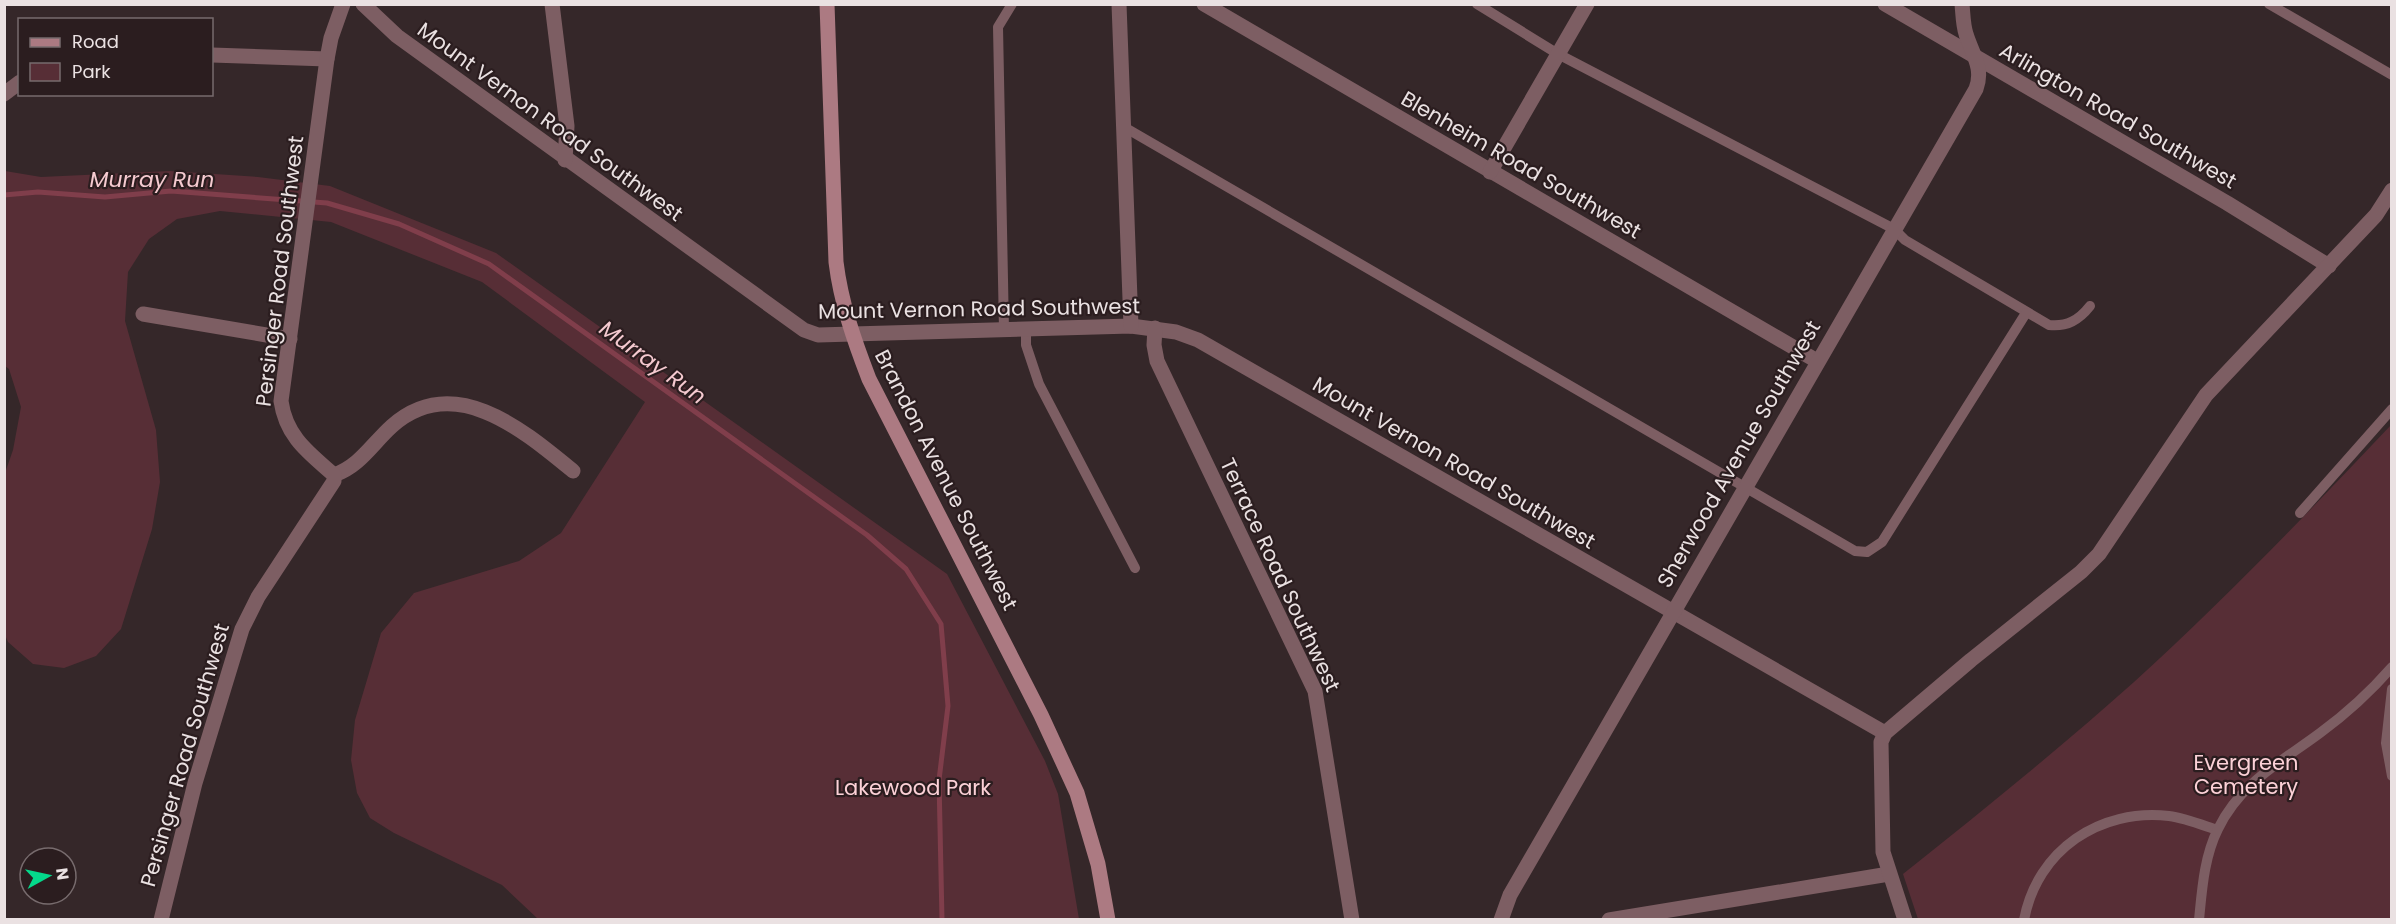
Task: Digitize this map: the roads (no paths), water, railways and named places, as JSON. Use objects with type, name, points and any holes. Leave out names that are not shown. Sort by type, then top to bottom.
[{"type":"main road","name":"Brandon Avenue Southwest","points":[[827,4],[836,262],[840,293],[852,334],[868,379],[1041,715],[1077,793],[1098,864],[1108,920]]},
{"type":"street","name":"Persinger Road Southwest","points":[[161,920],[195,783],[242,629],[258,597],[331,486],[334,475],[299,445],[283,417],[281,401],[327,59],[331,38],[343,4]]},
{"type":"street","name":"Mount Vernon Road Southwest","points":[[363,4],[397,36],[565,160],[804,330],[818,335],[1131,326],[1155,328],[1198,340],[1885,733]]},
{"type":"street","points":[[552,4],[567,126],[565,160]]},
{"type":"street","points":[[1119,4],[1131,326]]},
{"type":"street","name":"Blenheim Road Southwest","points":[[1204,4],[1817,361]]},
{"type":"street","points":[[1490,172],[1587,4]]},
{"type":"street","name":"Arlington Road Southwest","points":[[1885,4],[2329,266]]},
{"type":"street","name":"Sherwood Avenue Southwest","points":[[1501,920],[1510,895],[1976,89],[1980,80],[1976,57],[1965,31],[1962,4]]},
{"type":"street","points":[[213,55],[327,59]]},
{"type":"street","points":[[4,94],[18,84]]},
{"type":"street","points":[[1905,920],[1882,852],[1881,742],[1885,733],[2100,554],[2206,395],[2376,215],[2391,190]]},
{"type":"street","points":[[143,314],[290,339]]},
{"type":"street","name":"Terrace Road Southwest","points":[[1155,328],[1154,345],[1157,361],[1315,692],[1352,920]]},
{"type":"street","points":[[334,475],[348,471],[360,462],[379,438],[397,422],[419,408],[450,402],[470,406],[499,418],[537,441],[573,471]]},
{"type":"street","points":[[1610,920],[1888,873]]},
{"type":"lane","points":[[1004,330],[998,27],[1012,4]]},
{"type":"lane","points":[[1477,4],[1558,54],[1894,229],[1905,240],[2049,325],[2062,326],[2073,322],[2090,306]]},
{"type":"lane","points":[[2269,4],[2391,75]]},
{"type":"lane","points":[[1124,127],[1855,551],[1875,549],[1882,542],[2026,313]]},
{"type":"lane","points":[[1026,328],[1026,345],[1039,384],[1135,568]]},
{"type":"lane","points":[[2300,513],[2391,409]]},
{"type":"lane","points":[[2199,919],[2209,854],[2217,830],[2234,803],[2249,784],[2347,711],[2391,667]]},
{"type":"lane","points":[[2391,689],[2386,743],[2391,776]]},
{"type":"lane","points":[[2024,920],[2034,886],[2048,863],[2067,844],[2106,821],[2127,816],[2172,816],[2217,830]]},
{"type":"waterway","name":"Murray Run","points":[[4,195],[38,192],[105,197],[171,191],[327,203],[399,224],[489,264],[867,535],[906,569],[941,624],[948,706],[939,780],[942,920]]},
{"type":"park label","name":"Evergreen Cemetery","points":[[2246,775]]},
{"type":"park label","name":"Lakewood Park","points":[[913,788]]}]
